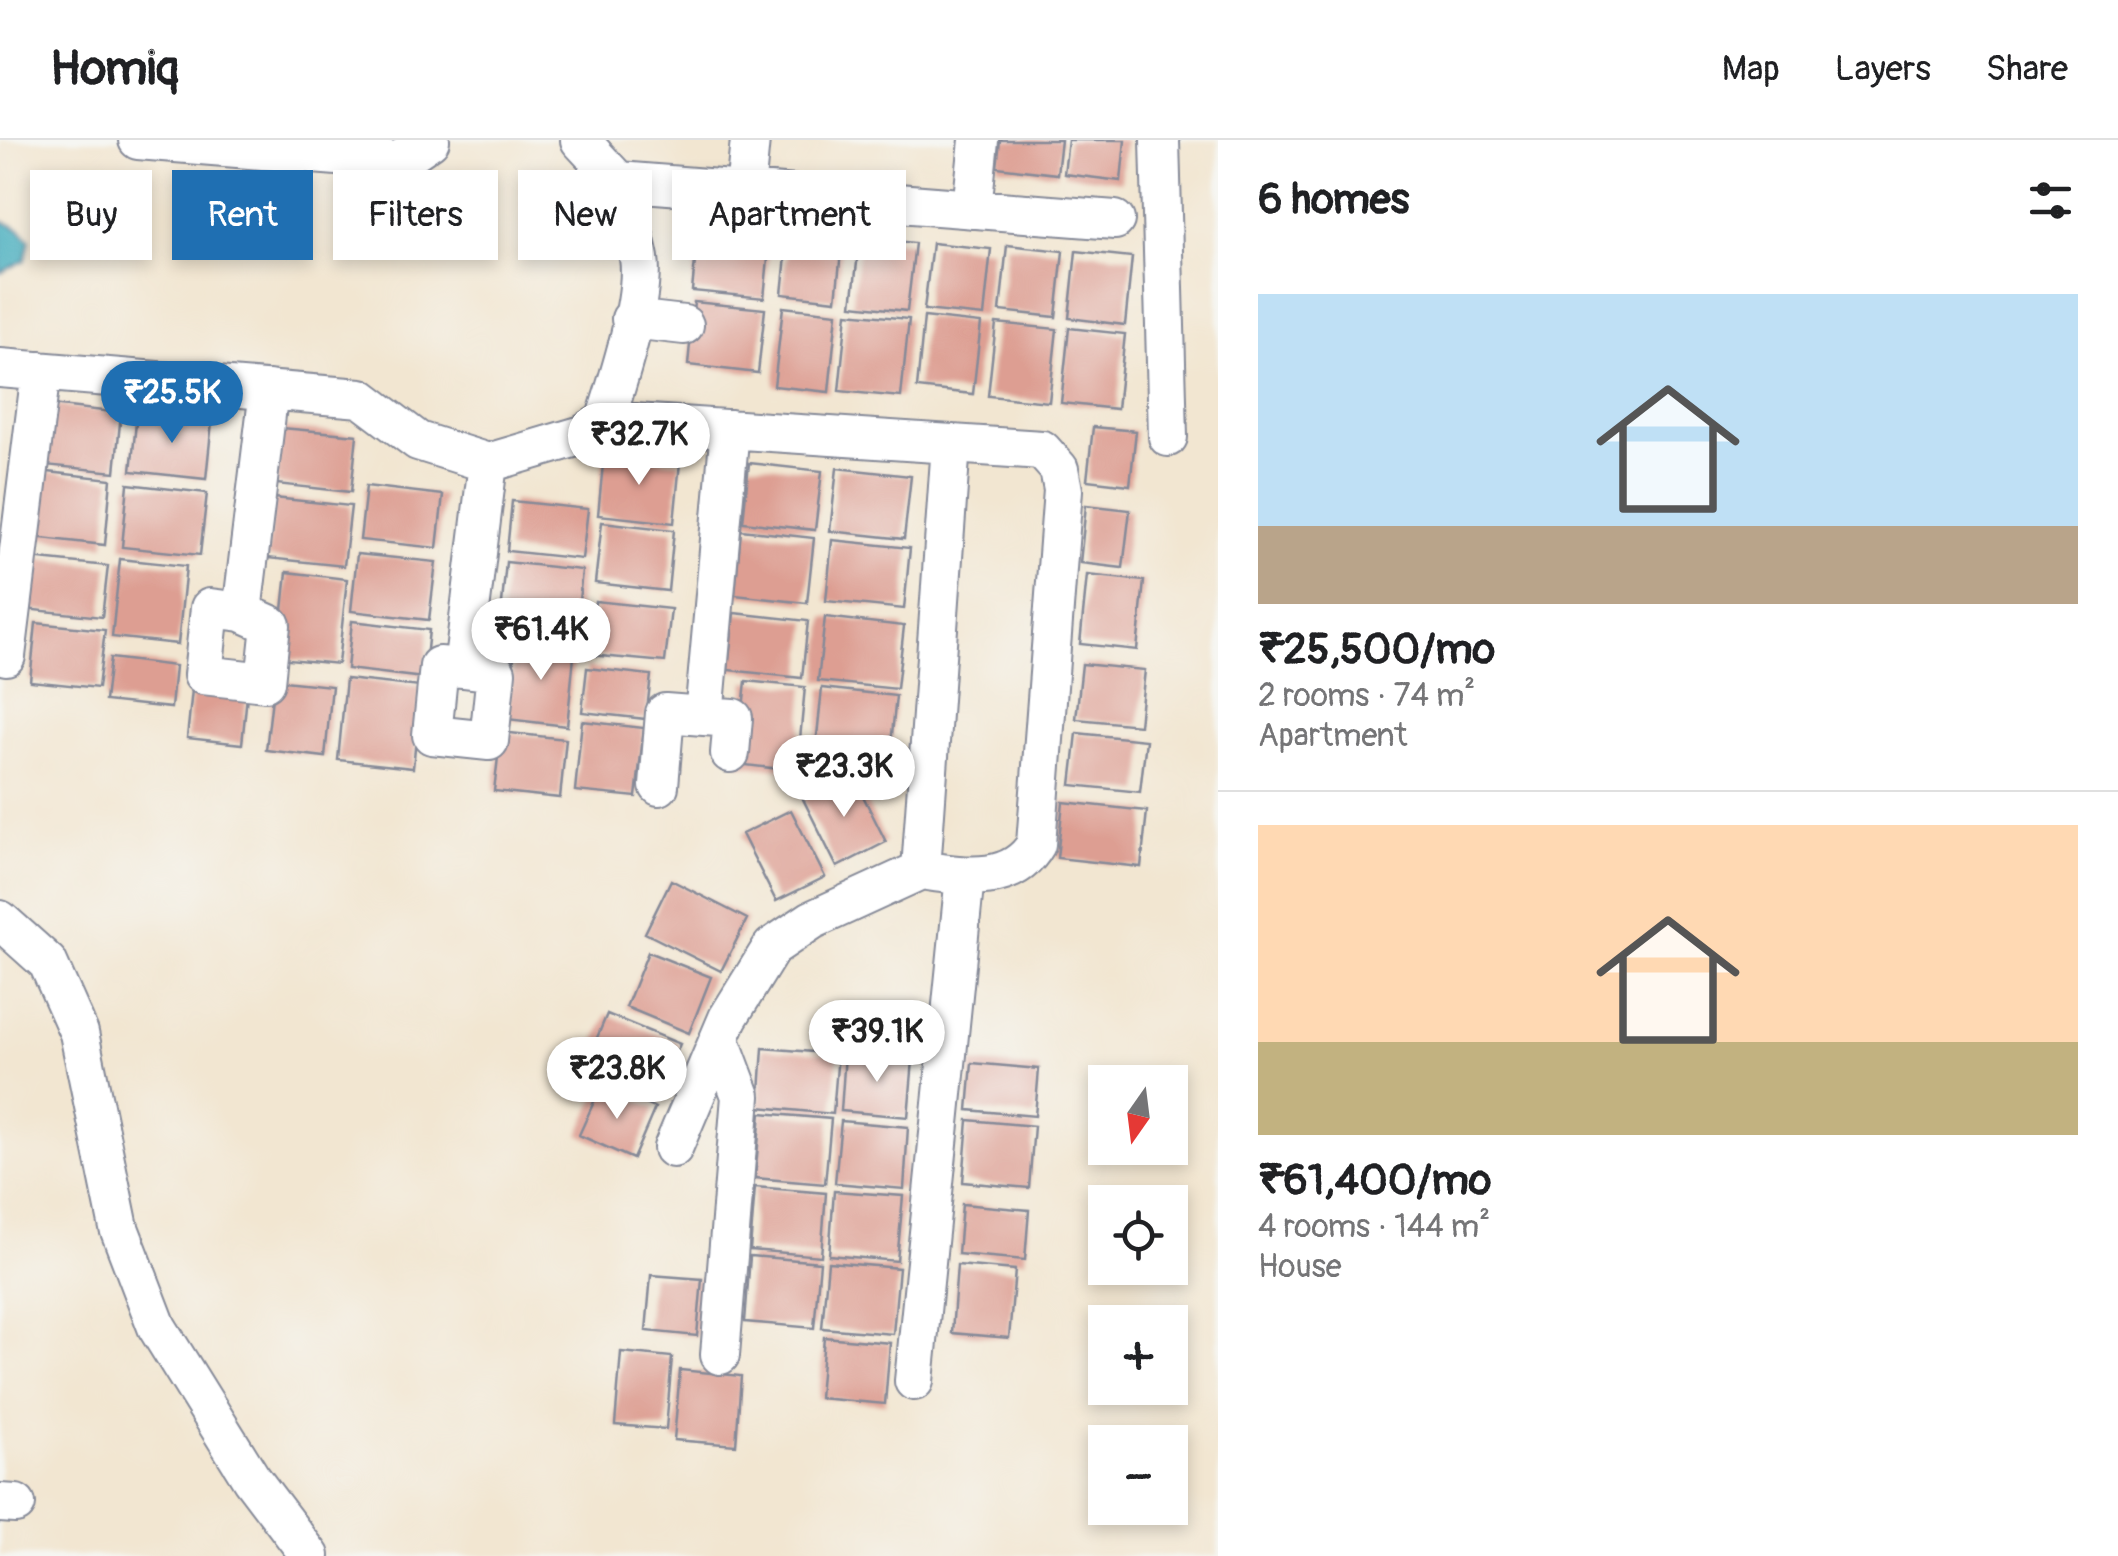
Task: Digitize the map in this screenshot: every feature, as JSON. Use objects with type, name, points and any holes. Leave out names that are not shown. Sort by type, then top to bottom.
[{"type":"street","points":[[138,140],[278,146],[399,161],[430,140]]},
{"type":"street","points":[[580,140],[608,170]]},
{"type":"street","points":[[747,170],[750,140]]},
{"type":"street","points":[[972,208],[980,140]]},
{"type":"street","points":[[1160,140],[1168,437]]},
{"type":"street","points":[[906,203],[1115,220]]},
{"type":"street","points":[[605,421],[632,319],[639,260]]},
{"type":"street","points":[[632,319],[684,324]]},
{"type":"street","points":[[0,368],[361,398],[418,441],[488,463],[583,435],[605,421],[1042,450],[1052,458],[1063,490],[1036,844],[1026,862],[1010,871],[964,876],[921,870],[812,920],[772,947],[728,1018],[673,1148]]},
{"type":"street","points":[[6,656],[7,581],[42,371]]},
{"type":"street","points":[[242,612],[269,390]]},
{"type":"street","points":[[704,716],[730,429]]},
{"type":"street","points":[[921,870],[951,444]]},
{"type":"street","points":[[463,668],[488,463]]},
{"type":"street","points":[[660,786],[665,713],[732,718],[730,753]]},
{"type":"street","points":[[914,1381],[964,876]]},
{"type":"street","points":[[0,920],[48,963],[79,1033],[119,1228],[157,1328],[252,1478],[310,1556]]},
{"type":"street","points":[[720,1040],[741,1096],[720,1356]]},
{"type":"water","points":[[0,220],[20,229],[30,240],[25,260],[0,273]]},
{"type":"building","points":[[1000,140],[1061,140],[1057,174],[997,167]]},
{"type":"building","points":[[1068,140],[1125,140],[1121,181],[1064,174]]},
{"type":"building","points":[[906,242],[915,243],[907,311],[852,305],[857,260],[906,260]]},
{"type":"building","points":[[932,243],[991,249],[984,316],[924,310]]},
{"type":"building","points":[[1007,245],[1063,251],[1056,317],[1000,311]]},
{"type":"building","points":[[1076,251],[1132,257],[1125,325],[1069,318]]},
{"type":"building","points":[[695,260],[768,260],[764,298],[692,291]]},
{"type":"building","points":[[786,260],[840,260],[836,300],[782,294]]},
{"type":"building","points":[[694,302],[765,309],[758,373],[688,365]]},
{"type":"building","points":[[783,307],[837,313],[829,392],[774,386]]},
{"type":"building","points":[[847,313],[909,319],[901,397],[839,391]]},
{"type":"building","points":[[924,317],[981,323],[973,394],[917,388]]},
{"type":"building","points":[[996,323],[1057,329],[1049,402],[988,396]]},
{"type":"building","points":[[1069,328],[1125,334],[1117,409],[1061,403]]},
{"type":"building","points":[[51,405],[121,413],[115,472],[45,465]]},
{"type":"building","points":[[137,413],[212,421],[206,479],[131,471]]},
{"type":"building","points":[[1093,427],[1136,431],[1130,485],[1087,480]]},
{"type":"building","points":[[282,428],[357,435],[351,492],[276,484]]},
{"type":"building","points":[[604,454],[680,462],[674,523],[598,515]]},
{"type":"building","points":[[749,463],[822,471],[815,530],[743,522]]},
{"type":"building","points":[[837,468],[911,476],[904,539],[830,531]]},
{"type":"building","points":[[39,471],[111,479],[105,545],[32,537]]},
{"type":"building","points":[[128,484],[207,493],[200,555],[122,547]]},
{"type":"building","points":[[366,486],[443,495],[437,548],[360,540]]},
{"type":"building","points":[[274,498],[351,506],[344,566],[267,558]]},
{"type":"building","points":[[512,501],[588,509],[582,559],[507,551]]},
{"type":"building","points":[[1086,505],[1130,510],[1123,568],[1080,563]]},
{"type":"building","points":[[602,522],[674,530],[668,591],[595,583]]},
{"type":"building","points":[[741,530],[814,538],[807,603],[735,595]]},
{"type":"building","points":[[832,540],[910,548],[904,609],[826,601]]},
{"type":"building","points":[[357,554],[436,562],[429,620],[351,611]]},
{"type":"building","points":[[30,558],[108,566],[102,617],[24,609]]},
{"type":"building","points":[[120,559],[186,566],[178,644],[112,637]]},
{"type":"building","points":[[506,562],[582,570],[576,632],[500,624]]},
{"type":"building","points":[[287,572],[347,579],[338,664],[278,658]]},
{"type":"building","points":[[1087,575],[1144,581],[1137,650],[1080,644]]},
{"type":"building","points":[[595,601],[671,609],[665,662],[590,655]]},
{"type":"building","points":[[734,613],[808,621],[802,678],[728,670]]},
{"type":"building","points":[[825,617],[904,626],[897,689],[818,681]]},
{"type":"building","points":[[352,621],[429,630],[424,678],[347,669]]},
{"type":"building","points":[[36,623],[105,630],[98,688],[30,681]]},
{"type":"building","points":[[516,640],[575,646],[567,726],[507,719]]},
{"type":"building","points":[[110,658],[175,666],[171,708],[105,701]]},
{"type":"building","points":[[1082,664],[1145,670],[1139,725],[1076,719]]},
{"type":"building","points":[[587,668],[651,675],[646,719],[582,712]]},
{"type":"building","points":[[346,679],[421,687],[413,768],[338,760]]},
{"type":"building","points":[[193,680],[248,686],[242,744],[187,738]]},
{"type":"building","points":[[274,680],[332,686],[325,757],[266,750]]},
{"type":"building","points":[[746,681],[805,687],[797,771],[737,764]]},
{"type":"building","points":[[822,688],[896,696],[890,754],[816,746]]},
{"type":"building","points":[[582,721],[644,728],[636,797],[575,791]]},
{"type":"building","points":[[501,732],[566,739],[560,798],[494,791]]},
{"type":"building","points":[[1077,733],[1146,740],[1140,792],[1071,785]]},
{"type":"building","points":[[852,774],[886,842],[837,867],[803,799]]},
{"type":"building","points":[[1063,802],[1147,811],[1141,867],[1057,858]]},
{"type":"building","points":[[791,810],[825,877],[776,901],[742,834]]},
{"type":"building","points":[[671,880],[747,919],[721,971],[645,933]]},
{"type":"building","points":[[648,952],[711,977],[689,1033],[626,1007]]},
{"type":"building","points":[[607,1014],[680,1044],[655,1101],[583,1071]]},
{"type":"building","points":[[763,1048],[838,1054],[833,1114],[759,1107]]},
{"type":"building","points":[[845,1054],[913,1060],[908,1117],[841,1111]]},
{"type":"building","points":[[972,1063],[1039,1069],[1035,1116],[968,1110]]},
{"type":"building","points":[[602,1084],[655,1108],[633,1159],[579,1135]]},
{"type":"building","points":[[761,1113],[831,1119],[825,1184],[755,1178]]},
{"type":"building","points":[[968,1120],[1034,1126],[1029,1188],[963,1182]]},
{"type":"building","points":[[841,1121],[908,1127],[904,1189],[835,1183]]},
{"type":"building","points":[[755,1187],[826,1193],[821,1256],[750,1250]]},
{"type":"building","points":[[834,1191],[903,1196],[897,1261],[829,1255]]},
{"type":"building","points":[[962,1204],[1029,1210],[1025,1260],[958,1254]]},
{"type":"building","points":[[750,1256],[820,1262],[814,1328],[745,1322]]},
{"type":"building","points":[[828,1262],[899,1268],[893,1334],[822,1328]]},
{"type":"building","points":[[957,1265],[1015,1270],[1009,1338],[952,1333]]},
{"type":"building","points":[[651,1275],[702,1279],[697,1336],[646,1331]]},
{"type":"building","points":[[824,1337],[890,1343],[885,1404],[819,1398]]},
{"type":"building","points":[[621,1352],[672,1357],[666,1429],[615,1425]]},
{"type":"building","points":[[680,1370],[741,1376],[736,1445],[674,1440]]}]
